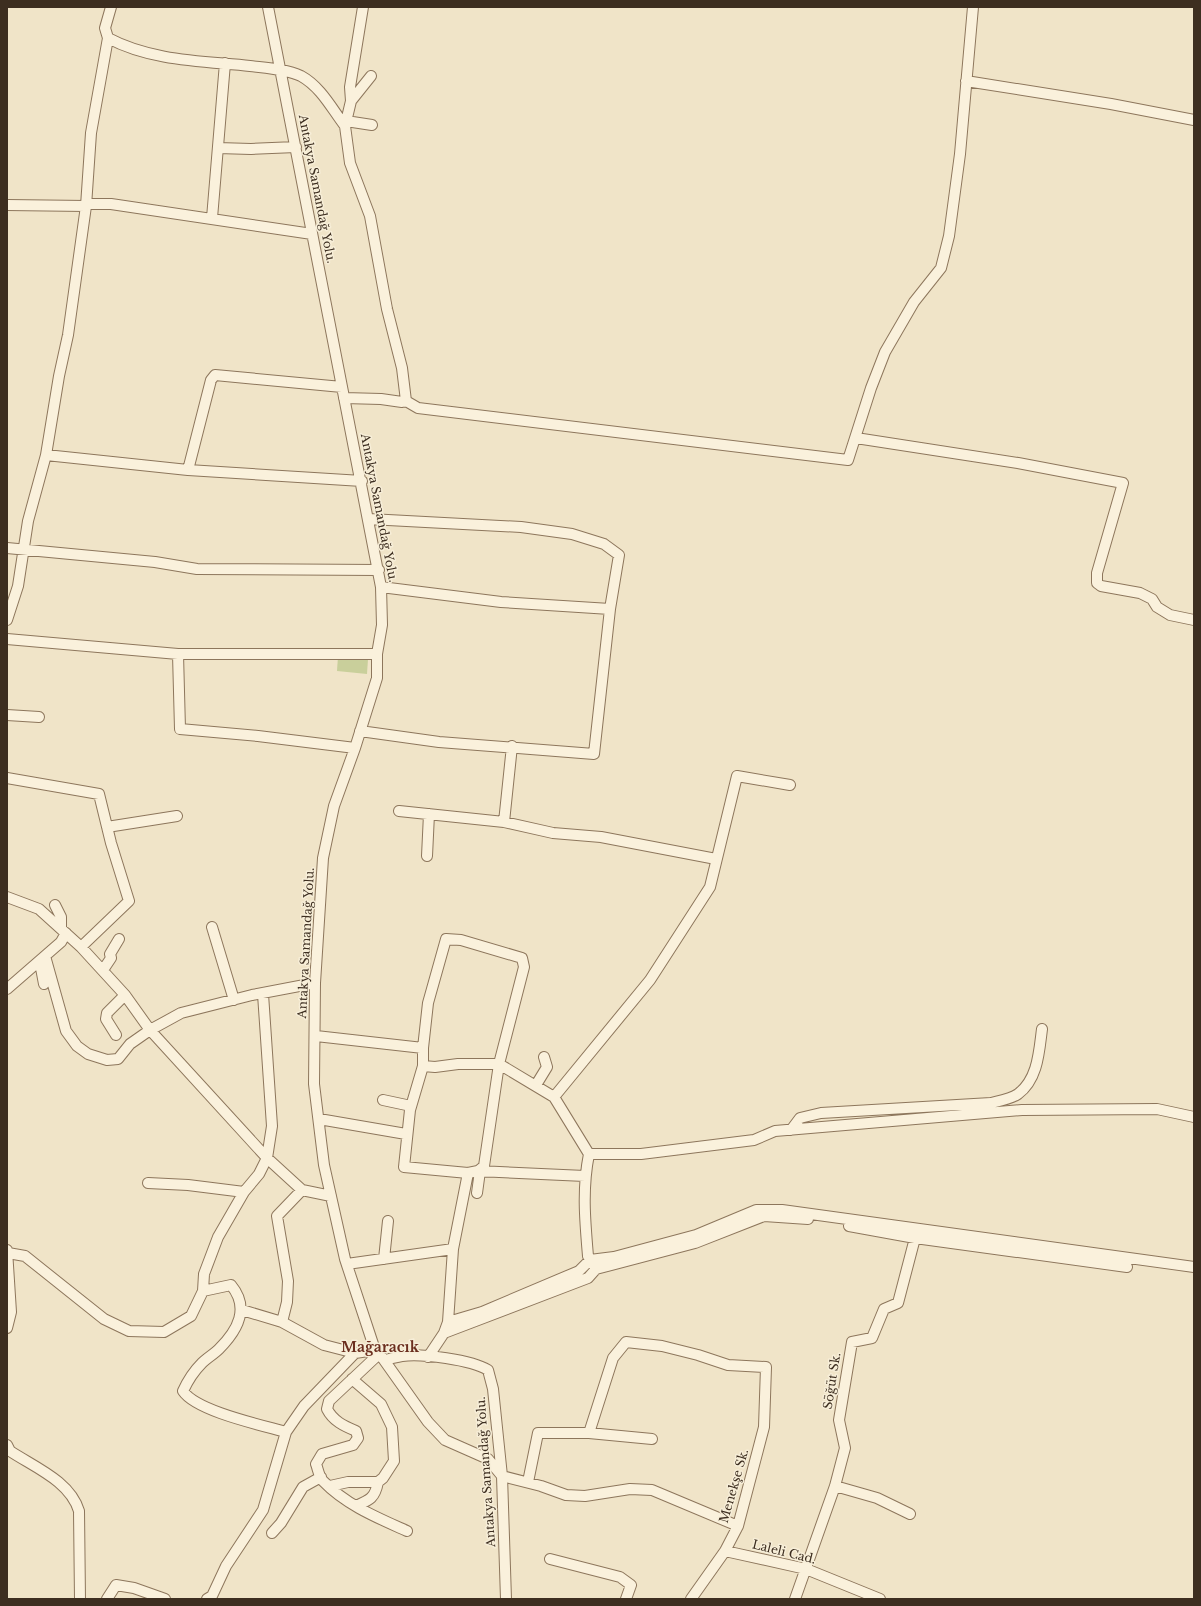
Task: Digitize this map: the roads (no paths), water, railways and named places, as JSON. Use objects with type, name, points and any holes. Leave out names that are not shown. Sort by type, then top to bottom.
[{"type":"street","points":[[7,620],[18,586],[28,521],[46,455],[59,376],[68,335],[86,205],[90,132],[108,38],[105,28],[111,7]]},
{"type":"street","name":"Antakya Samandağ Yolu.","points":[[268,7],[344,398],[362,481],[381,587],[382,625],[377,654],[377,678],[356,748],[334,806],[323,858],[315,983],[316,1036],[314,1084],[324,1165],[347,1264],[379,1355],[428,1357],[479,1364],[488,1370],[493,1389],[502,1476],[506,1599]]},
{"type":"street","points":[[363,7],[350,87],[351,101],[345,124],[350,163],[370,216],[387,309],[402,368],[406,401]]},
{"type":"street","points":[[344,398],[406,401],[418,408],[848,460],[856,438],[870,388],[885,352],[914,302],[941,268],[949,236],[958,169],[973,7]]},
{"type":"street","points":[[108,38],[137,51],[160,56],[281,70],[301,76],[318,89],[345,124]]},
{"type":"street","points":[[212,218],[225,63]]},
{"type":"street","points":[[351,101],[371,76]]},
{"type":"street","points":[[966,81],[1111,104],[1194,120]]},
{"type":"street","points":[[345,124],[372,125]]},
{"type":"street","points":[[218,148],[251,149],[296,147]]},
{"type":"street","points":[[7,206],[111,204],[312,234]]},
{"type":"street","points":[[188,470],[211,380],[215,375],[342,386]]},
{"type":"street","points":[[856,438],[1018,463],[1123,483],[1097,573],[1097,583],[1101,586],[1140,593],[1152,599],[1157,607],[1170,615],[1194,620]]},
{"type":"street","points":[[46,455],[188,470],[362,481]]},
{"type":"street","points":[[360,731],[439,742],[512,746],[560,752],[594,754],[610,609],[619,555],[604,544],[572,534],[521,526],[369,519]]},
{"type":"street","points":[[7,548],[155,562],[197,568],[379,570]]},
{"type":"street","points":[[381,587],[501,602],[610,609]]},
{"type":"street","points":[[7,639],[178,654],[377,654]]},
{"type":"street","points":[[178,654],[180,729],[258,736],[356,748]]},
{"type":"street","points":[[7,715],[39,717]]},
{"type":"street","points":[[504,822],[512,746]]},
{"type":"street","points":[[554,1097],[650,980],[710,887],[737,776],[790,785]]},
{"type":"street","points":[[7,778],[99,794],[107,827],[129,901],[81,947]]},
{"type":"street","points":[[399,810],[504,822],[553,833],[602,837],[716,859]]},
{"type":"street","points":[[427,856],[429,814]]},
{"type":"street","points":[[107,827],[177,816]]},
{"type":"street","points":[[7,897],[39,909],[81,947],[125,995],[150,1030],[267,1158],[302,1190],[331,1196]]},
{"type":"street","points":[[44,984],[41,968],[61,942],[63,931],[61,917],[55,905]]},
{"type":"street","points":[[212,927],[234,1000]]},
{"type":"street","points":[[103,970],[111,958],[110,954],[120,939]]},
{"type":"street","points":[[477,1193],[479,1171],[484,1166],[499,1064],[524,967],[522,958],[461,940],[446,940],[428,1003],[423,1048],[423,1066],[411,1106],[406,1134],[404,1167],[468,1173],[479,1171],[585,1176]]},
{"type":"street","points":[[7,989],[58,952]]},
{"type":"street","points":[[46,961],[66,1031],[78,1046],[88,1054],[107,1060],[118,1059],[130,1044],[150,1030],[181,1013],[315,983]]},
{"type":"street","points":[[7,1328],[11,1312],[8,1251],[25,1256],[104,1319],[129,1331],[164,1332],[191,1316],[203,1291],[204,1274],[218,1237],[244,1192],[259,1174],[267,1158],[272,1126],[264,994]]},
{"type":"street","points":[[116,1035],[106,1019],[107,1013],[125,995]]},
{"type":"street","points":[[791,1130],[800,1118],[821,1113],[991,1104],[1017,1095],[1030,1082],[1038,1060],[1042,1029]]},
{"type":"street","points":[[316,1036],[423,1048]]},
{"type":"street","points":[[536,1085],[547,1067],[544,1057]]},
{"type":"street","points":[[423,1066],[435,1067],[458,1064],[499,1064],[554,1097],[589,1154],[583,1201],[588,1256],[596,1269]]},
{"type":"street","points":[[383,1100],[411,1106]]},
{"type":"street","points":[[589,1154],[641,1154],[754,1140],[775,1131],[1022,1110],[1157,1109],[1194,1117]]},
{"type":"street","points":[[319,1119],[406,1134]]},
{"type":"street","points":[[428,1357],[444,1333],[448,1322],[453,1249],[468,1173]]},
{"type":"street","points":[[148,1183],[188,1185],[244,1192]]},
{"type":"street","points":[[282,1322],[287,1302],[288,1281],[277,1216],[302,1190]]},
{"type":"street","points":[[448,1322],[482,1312],[579,1271],[590,1260],[614,1257],[696,1235],[756,1210],[782,1210],[1194,1267]]},
{"type":"street","points":[[444,1333],[588,1278],[596,1269],[695,1243],[764,1216],[814,1220],[915,1238],[1127,1267]]},
{"type":"street","points":[[384,1259],[388,1221]]},
{"type":"street","name":"Söğüt Sk.","points":[[795,1599],[835,1486],[845,1448],[839,1420],[852,1342],[872,1338],[884,1309],[898,1303],[915,1238]]},
{"type":"street","points":[[347,1264],[453,1249]]},
{"type":"street","points":[[203,1291],[231,1285],[237,1292],[242,1310],[239,1322],[228,1338],[218,1350],[203,1362],[189,1378],[183,1391],[187,1397],[208,1409],[286,1432]]},
{"type":"street","points":[[242,1310],[282,1322],[324,1345],[355,1353],[379,1355],[428,1422],[445,1440],[488,1459],[502,1476],[528,1482],[566,1496],[585,1496],[630,1489],[652,1490],[738,1526]]},
{"type":"street","name":"Menekşe Sk.","points":[[589,1433],[613,1358],[626,1342],[662,1346],[728,1365],[766,1367],[764,1427],[738,1526],[725,1551],[691,1599]]},
{"type":"street","points":[[207,1599],[212,1596],[226,1566],[263,1510],[286,1432],[304,1406],[355,1353]]},
{"type":"street","points":[[379,1355],[329,1401],[326,1409],[331,1417],[339,1423],[356,1431],[358,1438],[353,1445],[322,1454],[316,1464],[322,1480],[356,1506],[407,1531]]},
{"type":"street","points":[[352,1379],[381,1404],[392,1427],[394,1461],[378,1482],[376,1494],[367,1501],[356,1506]]},
{"type":"street","points":[[528,1482],[538,1433],[589,1433],[652,1439]]},
{"type":"street","points":[[7,1445],[10,1451],[62,1485],[76,1501],[79,1510],[80,1599]]},
{"type":"street","points":[[272,1533],[281,1523],[303,1487],[321,1477]]},
{"type":"street","points":[[330,1486],[348,1482],[378,1482]]},
{"type":"street","points":[[835,1486],[877,1498],[910,1514]]},
{"type":"street","name":"Laleli Cad.","points":[[725,1551],[806,1569],[880,1599]]},
{"type":"street","points":[[550,1559],[620,1577],[631,1585],[626,1599]]},
{"type":"street","points":[[107,1599],[116,1585],[134,1588],[165,1599]]},
{"type":"district","name":"Mağaracık","points":[[380,1347]]}]
